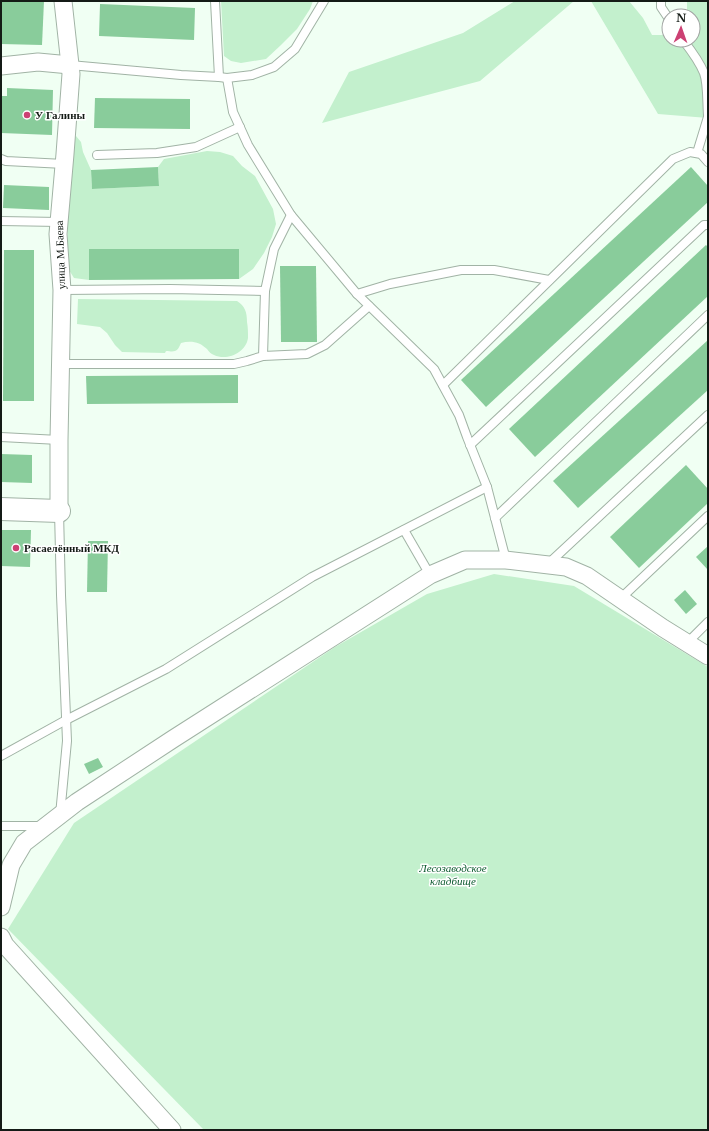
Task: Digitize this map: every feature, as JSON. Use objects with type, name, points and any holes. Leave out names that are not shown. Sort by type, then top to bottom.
[{"type":"street","name":"улица М.Баева","points":[[59,511],[62,290],[58,234],[71,74],[63,15],[63,1]]},
{"type":"street","points":[[1,66],[38,62],[70,65]]},
{"type":"street","points":[[1,509],[59,511]]},
{"type":"street","points":[[1,906],[11,865],[24,843],[77,802],[430,575],[465,560],[506,560],[566,567],[587,576],[708,656]]},
{"type":"street","points":[[1,937],[5,945],[172,1130]]},
{"type":"lane","points":[[215,1],[223,78],[233,112],[248,145],[292,215],[357,294],[434,369],[459,415],[487,487],[506,560]]},
{"type":"lane","points":[[70,65],[223,78],[252,75],[274,67],[295,49],[324,1]]},
{"type":"lane","points":[[689,48],[704,73],[707,92],[708,116],[697,153]]},
{"type":"lane","points":[[97,154],[157,153],[196,147],[240,127]]},
{"type":"lane","points":[[443,385],[673,159],[690,152],[701,154],[708,162]]},
{"type":"lane","points":[[1,159],[6,161],[64,164]]},
{"type":"lane","points":[[263,356],[265,290],[274,249],[292,215]]},
{"type":"lane","points":[[1,221],[59,222]]},
{"type":"lane","points":[[470,445],[704,224],[708,225]]},
{"type":"lane","points":[[357,294],[390,284],[461,270],[494,270],[549,280]]},
{"type":"lane","points":[[62,290],[265,290]]},
{"type":"lane","points":[[60,364],[234,364],[263,356],[307,354],[325,344],[369,306]]},
{"type":"lane","points":[[495,518],[708,315]]},
{"type":"lane","points":[[548,564],[708,415]]},
{"type":"lane","points":[[1,437],[59,440]]},
{"type":"lane","points":[[1,756],[66,720],[166,669],[312,577],[487,487]]},
{"type":"lane","points":[[1,826],[53,821],[67,741],[59,511]]},
{"type":"lane","points":[[620,599],[708,516]]},
{"type":"lane","points":[[404,530],[430,575]]},
{"type":"lane","points":[[687,643],[708,622]]},
{"type":"green space","points":[[221,1],[313,1],[310,9],[297,29],[266,59],[241,63],[231,61],[224,56]]},
{"type":"green space","points":[[515,1],[574,1],[480,81],[322,123],[349,72],[463,33]]},
{"type":"green space","points":[[591,1],[629,1],[643,18],[652,35],[661,35],[661,48],[701,48],[701,8],[687,8],[687,1],[708,1],[708,118],[658,114]]},
{"type":"green space","points":[[76,136],[81,142],[83,152],[91,170],[92,189],[159,186],[158,167],[164,159],[207,151],[220,152],[233,156],[242,166],[255,176],[273,209],[276,224],[272,237],[264,253],[253,269],[239,279],[239,249],[89,249],[89,280],[74,278],[69,270],[67,219],[72,171],[73,139]]},
{"type":"green space","points":[[78,299],[237,301],[244,307],[246,312],[248,338],[244,348],[240,352],[225,357],[213,355],[198,343],[192,342],[181,343],[176,351],[166,351],[165,353],[122,352],[107,333],[100,327],[77,324]]},
{"type":"green space","name":"Лесозаводское кладбище","points":[[494,574],[574,586],[708,667],[708,1130],[204,1130],[8,929],[74,823],[335,647],[427,594]]},
{"type":"building","points":[[1,1],[44,1],[42,45],[1,44]]},
{"type":"building","points":[[100,4],[195,8],[194,40],[99,36]]},
{"type":"building","name":"У Галины","points":[[7,88],[53,90],[52,135],[1,133],[1,96],[7,96]]},
{"type":"building","points":[[95,98],[190,99],[190,129],[94,128]]},
{"type":"building","points":[[158,167],[159,186],[92,189],[91,170]]},
{"type":"building","points":[[691,167],[708,186],[708,202],[486,407],[461,380]]},
{"type":"building","points":[[4,185],[49,187],[49,210],[3,208]]},
{"type":"building","points":[[706,245],[708,247],[708,296],[535,457],[509,429]]},
{"type":"building","points":[[89,249],[239,249],[239,279],[89,280]]},
{"type":"building","points":[[4,250],[34,250],[34,401],[3,401]]},
{"type":"building","points":[[280,266],[316,266],[317,342],[281,342]]},
{"type":"building","points":[[708,340],[708,390],[578,508],[553,481]]},
{"type":"building","points":[[238,375],[238,403],[87,404],[86,376]]},
{"type":"building","points":[[1,454],[32,455],[32,483],[1,482]]},
{"type":"building","points":[[686,465],[708,489],[708,503],[639,568],[610,537]]},
{"type":"building","name":"Расаелённый МКД","points":[[1,530],[31,530],[30,567],[1,566]]},
{"type":"building","points":[[88,541],[108,541],[107,592],[87,592]]},
{"type":"building","points":[[708,546],[708,570],[696,557]]},
{"type":"building","points":[[685,590],[697,604],[686,614],[674,600]]},
{"type":"building","points":[[98,758],[103,767],[89,774],[84,764]]},
{"type":"place","name":"У Галины","points":[[27,115]]},
{"type":"place","name":"Расаелённый МКД","points":[[16,548]]}]
